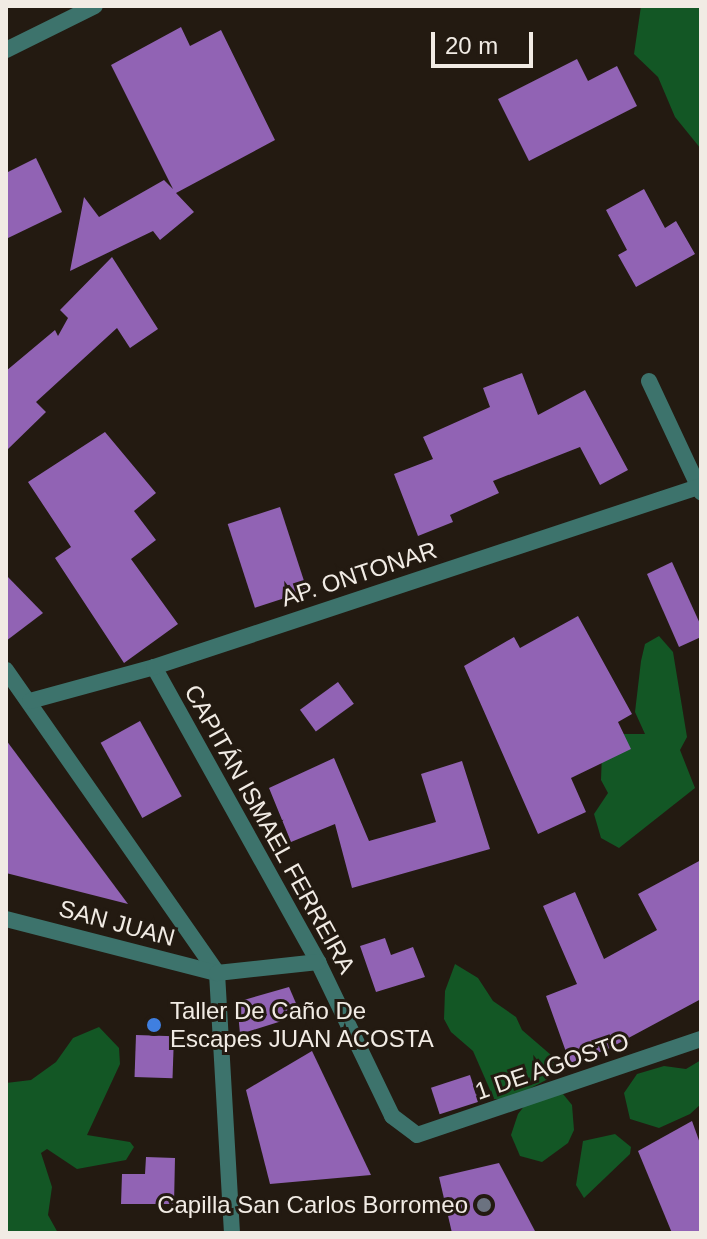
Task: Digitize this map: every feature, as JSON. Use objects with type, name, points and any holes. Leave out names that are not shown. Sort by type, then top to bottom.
[{"type":"street","points":[[6,50],[95,6]]},
{"type":"street","points":[[649,381],[700,488]]},
{"type":"street","name":"AP. ONTONAR","points":[[30,701],[154,667],[700,488]]},
{"type":"street","name":"CAPITÁN ISMAEL FERREIRA","points":[[154,667],[318,962],[392,1116],[417,1135]]},
{"type":"street","points":[[6,670],[217,973],[232,1233]]},
{"type":"street","name":"SAN JUAN","points":[[6,919],[217,973]]},
{"type":"street","points":[[217,973],[318,962]]},
{"type":"street","name":"1 DE AGOSTO","points":[[417,1135],[701,1039]]},
{"type":"green space","points":[[641,6],[701,6],[701,149],[675,117],[658,77],[634,54]]},
{"type":"green space","points":[[659,636],[673,652],[687,737],[680,750],[695,788],[619,848],[601,838],[594,814],[608,793],[601,780],[602,753],[621,734],[645,734],[635,712],[641,661],[645,644]]},
{"type":"green space","points":[[455,964],[478,978],[493,1001],[516,1017],[522,1030],[551,1055],[557,1070],[546,1080],[508,1100],[494,1099],[473,1051],[451,1032],[444,1019],[445,991]]},
{"type":"green space","points":[[99,1027],[119,1048],[120,1064],[87,1135],[130,1142],[134,1147],[126,1160],[77,1169],[47,1149],[41,1153],[52,1187],[48,1215],[58,1233],[6,1233],[6,1083],[31,1080],[56,1062],[73,1038]]},
{"type":"green space","points":[[701,1060],[701,1104],[690,1114],[659,1128],[630,1119],[624,1093],[637,1074],[664,1066],[686,1069]]},
{"type":"green space","points":[[563,1094],[572,1105],[574,1130],[568,1143],[542,1162],[520,1156],[511,1135],[518,1114],[529,1100]]},
{"type":"green space","points":[[615,1134],[631,1147],[630,1154],[584,1198],[576,1185],[583,1141]]},
{"type":"building","points":[[181,27],[190,46],[221,30],[275,140],[176,193],[194,212],[160,240],[153,231],[70,271],[84,197],[99,217],[164,180],[173,189],[111,65]]},
{"type":"building","points":[[577,59],[588,81],[617,66],[637,106],[529,161],[498,99]]},
{"type":"building","points":[[36,158],[62,212],[6,239],[6,173]]},
{"type":"building","points":[[644,189],[665,228],[676,221],[695,254],[636,287],[618,255],[627,250],[606,210]]},
{"type":"building","points":[[112,257],[158,329],[130,348],[117,328],[36,402],[46,412],[6,451],[6,371],[55,330],[58,336],[68,318],[60,310]]},
{"type":"building","points":[[522,373],[538,415],[585,390],[628,470],[600,485],[580,447],[493,481],[499,493],[450,515],[453,522],[418,536],[394,474],[433,459],[423,437],[490,407],[483,388]]},
{"type":"building","points":[[105,432],[156,493],[134,511],[156,540],[131,559],[178,624],[124,663],[55,558],[71,547],[28,482]]},
{"type":"building","points":[[280,507],[307,591],[255,608],[228,524]]},
{"type":"building","points":[[672,562],[701,626],[701,637],[679,647],[647,574]]},
{"type":"building","points":[[6,575],[43,613],[6,641]]},
{"type":"building","points":[[578,616],[632,714],[618,722],[631,749],[571,778],[586,812],[538,834],[464,666],[514,637],[520,648]]},
{"type":"building","points":[[338,682],[354,704],[316,731],[300,710]]},
{"type":"building","points":[[140,721],[182,796],[142,818],[101,743]]},
{"type":"building","points":[[6,740],[128,904],[6,873]]},
{"type":"building","points":[[334,758],[369,841],[436,822],[421,774],[462,761],[490,849],[352,888],[335,824],[291,842],[269,788]]},
{"type":"building","points":[[701,860],[701,999],[608,1049],[570,1063],[546,996],[577,984],[543,906],[575,892],[604,959],[657,930],[638,894]]},
{"type":"building","points":[[385,938],[391,955],[413,947],[425,977],[376,992],[360,946]]},
{"type":"building","points":[[289,987],[301,1015],[240,1034],[237,1002]]},
{"type":"building","points":[[136,1035],[174,1036],[173,1078],[135,1077]]},
{"type":"building","points":[[312,1051],[371,1175],[270,1184],[246,1090]]},
{"type":"building","points":[[470,1075],[479,1102],[440,1114],[431,1088]]},
{"type":"building","points":[[692,1121],[701,1146],[701,1233],[672,1233],[638,1151]]},
{"type":"building","points":[[146,1157],[175,1158],[174,1204],[121,1204],[122,1174],[145,1174]]},
{"type":"building","name":"Capilla San Carlos Borromeo","points":[[499,1163],[536,1233],[452,1233],[439,1177]]},
{"type":"place","name":"Taller De Caño De Escapes JUAN ACOSTA","points":[[154,1025]]},
{"type":"place","name":"Capilla San Carlos Borromeo","points":[[484,1205]]}]
